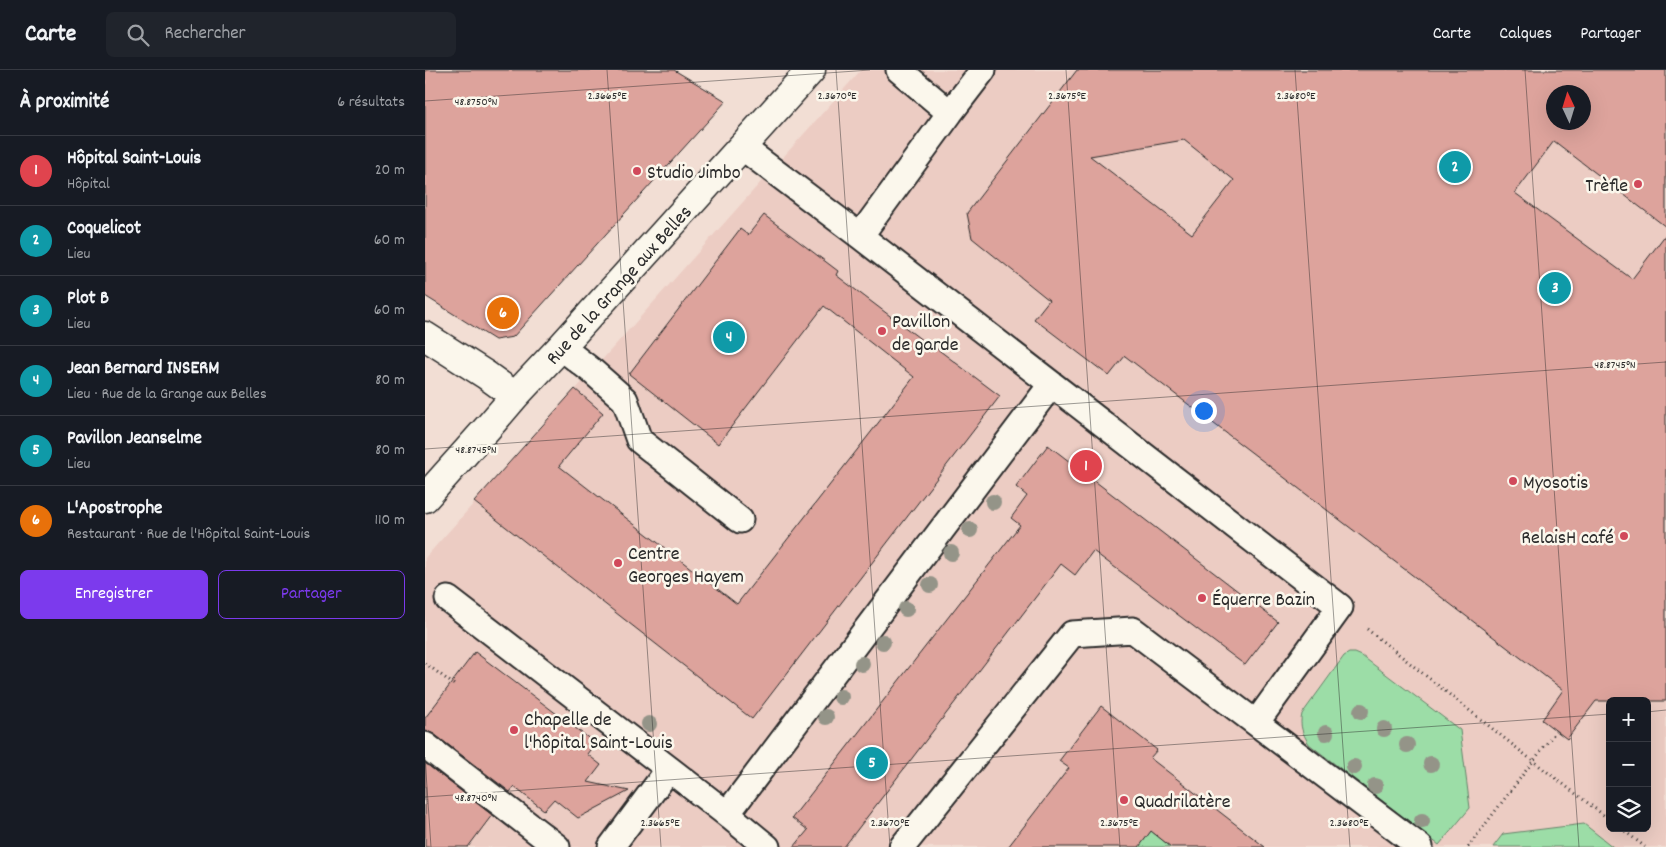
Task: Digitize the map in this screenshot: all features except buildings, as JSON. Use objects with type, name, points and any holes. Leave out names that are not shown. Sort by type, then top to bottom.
[{"type":"street","name":"Rue de la Grange aux Belles","points":[[425,498],[811,70]]},
{"type":"street","points":[[425,336],[487,375],[515,396]]},
{"type":"lane","points":[[899,70],[950,113]]},
{"type":"lane","points":[[860,236],[983,70]]},
{"type":"lane","points":[[742,147],[1340,607],[1257,723]]},
{"type":"lane","points":[[561,347],[625,400],[639,440],[739,520]]},
{"type":"lane","points":[[727,814],[1051,384]]},
{"type":"lane","points":[[447,599],[669,769],[767,847]]},
{"type":"lane","points":[[902,847],[1072,634],[1133,630],[1421,847]]},
{"type":"lane","points":[[425,745],[557,847]]},
{"type":"lane","points":[[611,847],[669,769]]},
{"type":"path","points":[[1340,607],[1533,762],[1606,817]]},
{"type":"path","points":[[425,663],[457,687]]},
{"type":"path","points":[[1468,847],[1556,731]]},
{"type":"path","points":[[1626,832],[1645,847]]},
{"type":"shaded area","points":[[861,70],[1666,70],[1666,847],[425,847],[425,558]]},
{"type":"green space","points":[[1349,653],[1362,656],[1460,730],[1470,808],[1439,845],[1309,744],[1305,737],[1301,726],[1302,714],[1344,656]]},
{"type":"green space","points":[[1584,824],[1613,847],[1493,847],[1503,834]]},
{"type":"green space","points":[[1151,831],[1171,847],[1139,847]]},
{"type":"place","name":"Coquelicot","points":[[1455,167]]},
{"type":"place","name":"Studio Jimbo","points":[[637,171]]},
{"type":"place","name":"Trèfle","points":[[1638,184]]},
{"type":"place","name":"Plot B","points":[[1555,288]]},
{"type":"place","name":"L'Apostrophe","points":[[503,313]]},
{"type":"place","name":"Pavillon de garde","points":[[882,331]]},
{"type":"place","name":"Jean Bernard INSERM","points":[[729,337]]},
{"type":"place","name":"Hôpital Saint-Louis","points":[[1086,466]]},
{"type":"place","name":"Myosotis","points":[[1513,481]]},
{"type":"place","name":"RelaisH café","points":[[1624,536]]},
{"type":"place","name":"Centre Georges Hayem","points":[[618,563]]},
{"type":"place","name":"Équerre Bazin","points":[[1202,598]]},
{"type":"place","name":"Chapelle de l'hôpital Saint-Louis","points":[[514,730]]},
{"type":"place","name":"Pavillon Jeanselme","points":[[872,763]]},
{"type":"place","name":"Quadrilatère","points":[[1124,800]]}]
